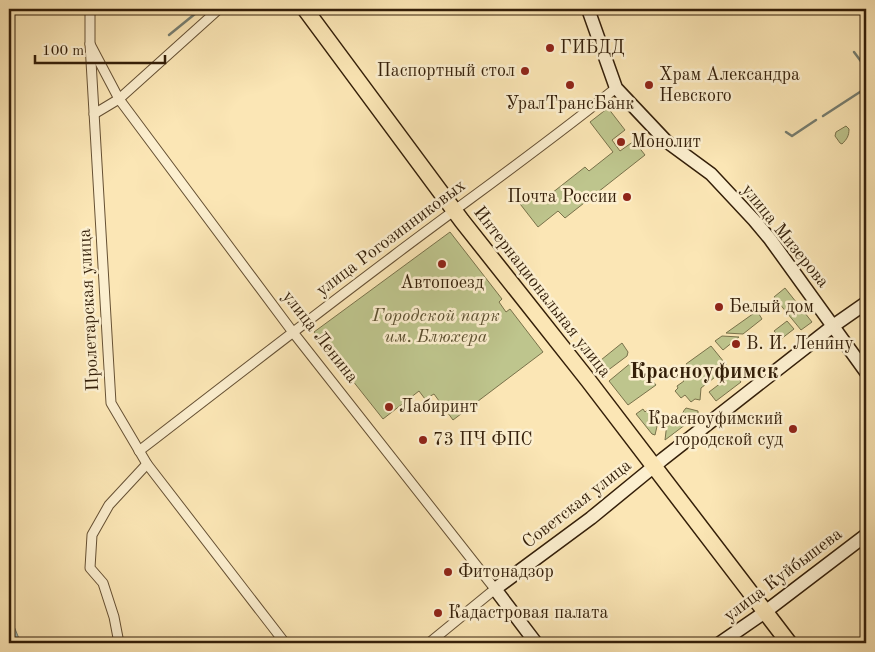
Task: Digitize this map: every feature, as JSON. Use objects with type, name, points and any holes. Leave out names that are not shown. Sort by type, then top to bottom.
[{"type":"main road","name":"Интернациональная улица","points":[[304,9],[454,210],[789,643]]},
{"type":"main road","name":"улица Мизерова","points":[[588,9],[616,88],[666,141],[711,174],[754,220],[866,372]]},
{"type":"main road","name":"Советская улица","points":[[495,589],[591,518],[833,326],[866,303]]},
{"type":"main road","name":"улица Куйбышева","points":[[720,643],[765,612],[866,535]]},
{"type":"main road","name":"улица Ленина","points":[[495,589],[536,643]]},
{"type":"street","name":"Пролетарская улица","points":[[90,9],[90,44],[111,403],[147,464],[282,642]]},
{"type":"street","points":[[94,114],[118,99],[219,9]]},
{"type":"street","name":"улица Ленина","points":[[90,44],[118,99],[292,331],[495,589]]},
{"type":"street","name":"улица Рогозинниковых","points":[[139,451],[292,331],[516,166],[616,88]]},
{"type":"street","points":[[120,643],[103,583],[90,568],[92,535],[109,505],[147,464]]},
{"type":"street","name":"Советская улица","points":[[429,643],[495,589]]},
{"type":"green space","points":[[608,108],[625,130],[612,140],[620,151],[634,141],[645,155],[565,218],[558,211],[538,227],[517,200],[527,192],[538,204],[585,167],[589,171],[613,152],[590,122]]},
{"type":"green space","points":[[846,126],[849,129],[849,134],[842,144],[835,136],[836,132]]},
{"type":"green space","name":"Городской парк им. Блюхера","points":[[450,232],[502,299],[499,302],[506,312],[510,309],[543,352],[453,420],[434,394],[425,399],[419,391],[383,419],[314,332]]},
{"type":"green space","points":[[785,288],[812,322],[801,330],[774,297]]},
{"type":"green space","points":[[757,311],[762,319],[743,334],[726,333]]},
{"type":"green space","points":[[787,321],[794,329],[781,339],[774,331]]},
{"type":"green space","points":[[722,336],[739,337],[723,350],[715,341]]},
{"type":"green space","points":[[622,343],[628,352],[627,356],[603,374],[596,364]]},
{"type":"green space","points":[[711,346],[728,367],[701,388],[700,400],[695,399],[691,402],[685,395],[681,398],[675,391],[678,388],[677,386],[692,371],[686,364]]},
{"type":"green space","points":[[632,362],[638,363],[656,385],[628,405],[609,381]]},
{"type":"green space","points":[[734,373],[741,382],[716,401],[709,392]]},
{"type":"green space","points":[[686,408],[698,411],[698,415],[665,440],[667,423],[670,420],[679,419]]},
{"type":"green space","points":[[643,409],[645,412],[648,409],[650,411],[652,409],[659,417],[656,420],[658,422],[655,435],[652,434],[636,414]]},
{"type":"water","points":[[9,614],[20,641],[22,643],[9,643]]},
{"type":"waterway","points":[[169,35],[201,9]]},
{"type":"waterway","points":[[854,52],[866,68]]},
{"type":"waterway","points":[[823,116],[863,90],[866,86]]},
{"type":"waterway","points":[[786,132],[792,136],[816,120]]},
{"type":"place","name":"ГИБДД","points":[[550,48]]},
{"type":"place","name":"Паспортный стол","points":[[525,71]]},
{"type":"place","name":"УралТрансБанк","points":[[570,85]]},
{"type":"place","name":"Храм Александра Невского","points":[[649,85]]},
{"type":"place","name":"Монолит","points":[[621,142]]},
{"type":"place","name":"Почта России","points":[[627,197]]},
{"type":"place","name":"Автопоезд","points":[[442,264]]},
{"type":"place","name":"Белый дом","points":[[719,307]]},
{"type":"place","name":"В. И. Ленину","points":[[736,344]]},
{"type":"place","name":"Лабиринт","points":[[389,407]]},
{"type":"place","name":"Красноуфимский городской суд","points":[[793,429]]},
{"type":"place","name":"73 ПЧ ФПС","points":[[423,440]]},
{"type":"place","name":"Фитонадзор","points":[[448,572]]},
{"type":"place","name":"Кадастровая палата","points":[[438,613]]},
{"type":"district","name":"Красноуфимск","points":[[704,372]]}]
